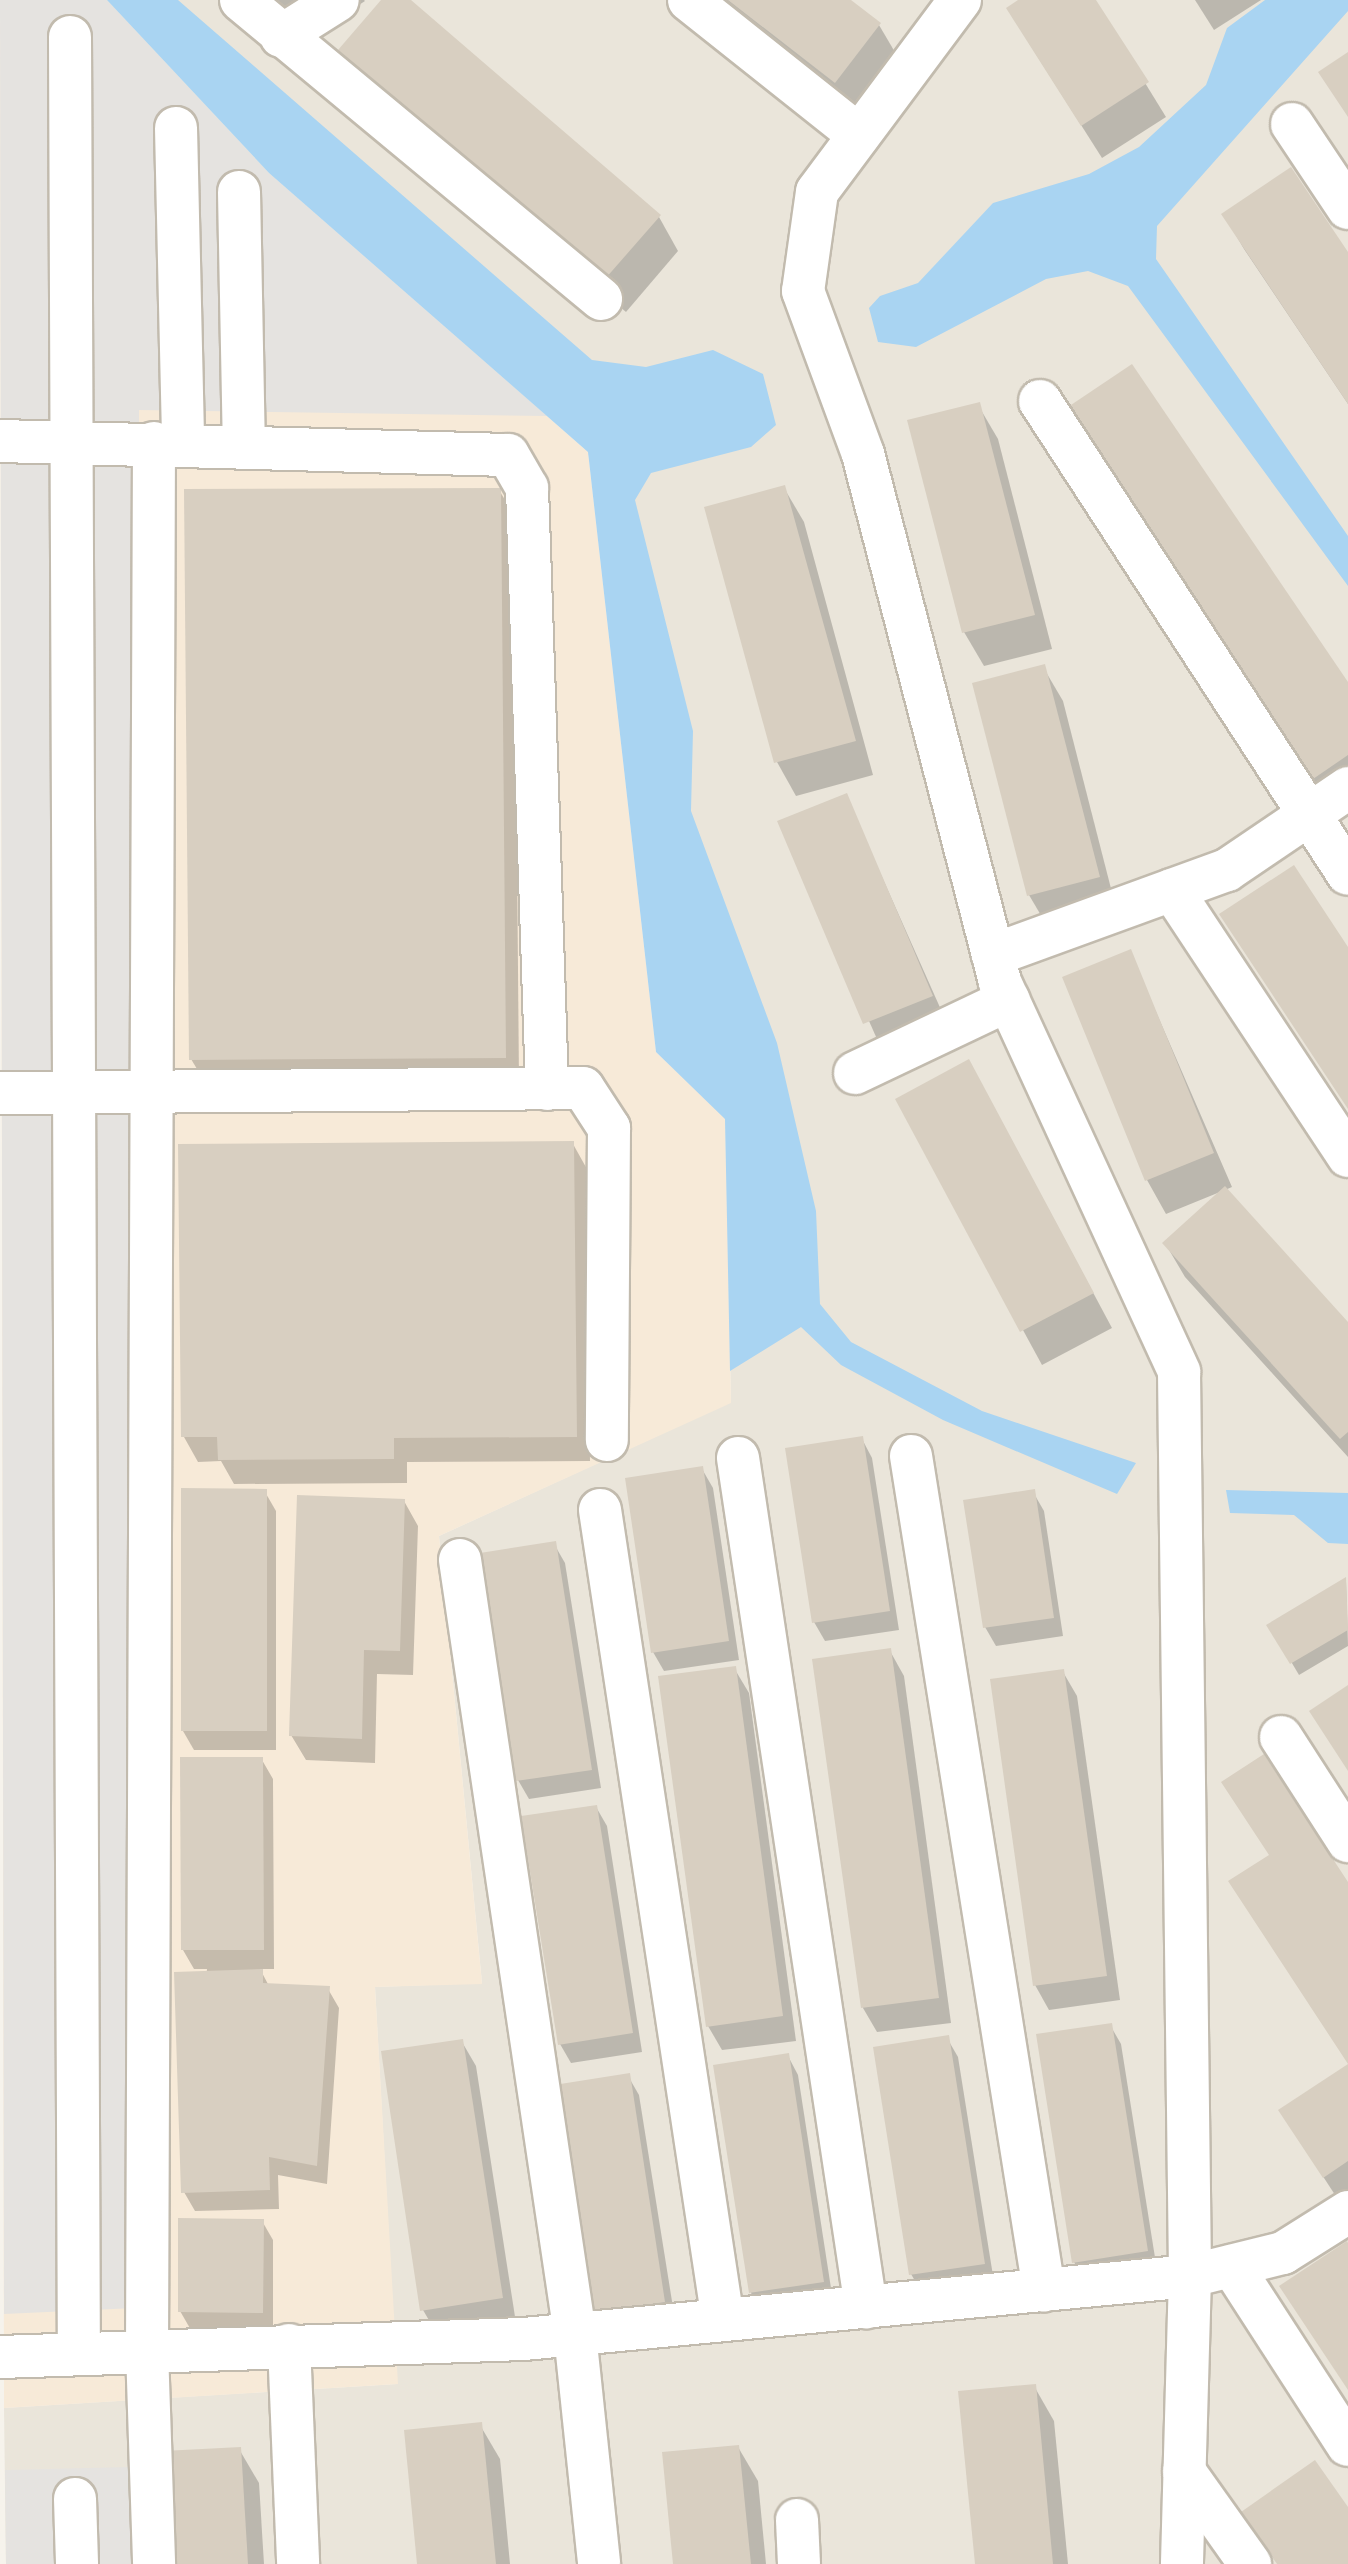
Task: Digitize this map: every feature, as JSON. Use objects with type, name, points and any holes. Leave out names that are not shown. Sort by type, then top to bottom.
[{"type":"lane","points":[[241,0],[601,299]]},
{"type":"lane","points":[[281,36],[338,0]]},
{"type":"lane","points":[[689,0],[859,135]]},
{"type":"lane","points":[[948,4],[817,192],[803,290],[863,454],[993,954],[1009,1000],[1178,1372],[1190,2276],[1182,2564]]},
{"type":"lane","points":[[70,37],[79,2353]]},
{"type":"lane","points":[[1292,124],[1348,208]]},
{"type":"lane","points":[[154,2564],[147,2350],[152,1092],[176,128]]},
{"type":"lane","points":[[239,192],[244,446]]},
{"type":"lane","points":[[1040,402],[1348,874]]},
{"type":"lane","points":[[0,441],[508,456],[526,488],[547,1088]]},
{"type":"lane","points":[[993,954],[1227,870],[1348,788]]},
{"type":"lane","points":[[1172,890],[1348,1156]]},
{"type":"lane","points":[[855,1073],[1009,1000]]},
{"type":"lane","points":[[0,1093],[582,1088],[609,1128],[607,1440]]},
{"type":"lane","points":[[911,1456],[1044,2290]]},
{"type":"lane","points":[[738,1458],[866,2307]]},
{"type":"lane","points":[[600,1510],[723,2320]]},
{"type":"lane","points":[[460,1560],[575,2334],[599,2564]]},
{"type":"lane","points":[[1281,1737],[1348,1841]]},
{"type":"lane","points":[[0,2356],[575,2334],[1190,2276],[1283,2253],[1348,2212]]},
{"type":"lane","points":[[1232,2266],[1348,2444]]},
{"type":"lane","points":[[289,2345],[298,2564]]},
{"type":"lane","points":[[1184,2471],[1250,2564]]},
{"type":"lane","points":[[75,2498],[77,2564]]},
{"type":"lane","points":[[796,2520],[799,2564]]},
{"type":"shaded area","points":[[0,0],[107,0],[269,173],[588,452],[656,1052],[725,1118],[731,1403],[439,1536],[482,1984],[375,1987],[398,2384],[4,2408]]},
{"type":"shaded area","points":[[0,0],[107,0],[269,173],[547,416],[139,410],[135,2308],[4,2314]]},
{"type":"shaded area","points":[[107,0],[1348,0],[1348,2564],[6,2564],[4,2408],[397,2384],[375,1987],[482,1983],[439,1536],[731,1402],[725,1119],[588,452]]},
{"type":"shaded area","points":[[132,2467],[135,2564],[6,2564],[5,2470]]},
{"type":"water","points":[[107,0],[178,0],[592,360],[646,367],[713,350],[763,374],[776,425],[751,447],[651,473],[635,500],[693,731],[691,811],[777,1043],[816,1211],[820,1304],[851,1342],[982,1411],[1136,1463],[1117,1494],[943,1420],[841,1365],[801,1327],[730,1371],[725,1119],[656,1052],[588,452],[269,173]]},
{"type":"water","points":[[1265,0],[1348,0],[1348,11],[1157,226],[1156,259],[1348,536],[1348,586],[1128,286],[1088,271],[1046,279],[916,347],[878,342],[869,308],[880,296],[918,283],[993,203],[1089,174],[1139,147],[1206,85],[1227,28]]},
{"type":"water","points":[[1226,1490],[1348,1493],[1348,1544],[1328,1543],[1294,1515],[1230,1513]]},
{"type":"building","points":[[381,0],[411,0],[661,215],[605,279],[338,50]]},
{"type":"building","points":[[728,0],[851,0],[881,23],[835,83]]},
{"type":"building","points":[[1018,0],[1096,0],[1149,82],[1081,126],[1006,8]]},
{"type":"building","points":[[1348,52],[1348,117],[1318,72]]},
{"type":"building","points":[[1291,167],[1348,252],[1348,404],[1221,214]]},
{"type":"building","points":[[1132,364],[1348,682],[1348,755],[1313,779],[1062,411]]},
{"type":"building","points":[[980,402],[1035,615],[962,633],[907,420]]},
{"type":"building","points":[[785,485],[856,741],[774,763],[704,507]]},
{"type":"building","points":[[501,488],[506,1058],[189,1060],[184,489]]},
{"type":"building","points":[[1045,664],[1100,877],[1027,896],[972,683]]},
{"type":"building","points":[[847,793],[933,996],[863,1024],[777,821]]},
{"type":"building","points":[[1294,865],[1348,947],[1348,1109],[1219,914]]},
{"type":"building","points":[[1131,949],[1214,1153],[1145,1181],[1062,977]]},
{"type":"building","points":[[969,1059],[1094,1293],[1020,1332],[895,1099]]},
{"type":"building","points":[[574,1141],[577,1437],[394,1438],[394,1459],[218,1460],[217,1437],[181,1437],[178,1144]]},
{"type":"building","points":[[1225,1186],[1348,1322],[1348,1432],[1340,1439],[1162,1243]]},
{"type":"building","points":[[863,1436],[890,1611],[812,1623],[785,1448]]},
{"type":"building","points":[[703,1466],[729,1641],[651,1653],[625,1478]]},
{"type":"building","points":[[181,1488],[267,1489],[267,1731],[181,1731]]},
{"type":"building","points":[[1035,1489],[1054,1618],[983,1628],[963,1500]]},
{"type":"building","points":[[297,1495],[405,1499],[400,1651],[364,1650],[362,1739],[289,1736]]},
{"type":"building","points":[[556,1541],[592,1770],[516,1781],[480,1553]]},
{"type":"building","points":[[1346,1577],[1348,1630],[1290,1664],[1266,1625]]},
{"type":"building","points":[[891,1648],[939,1998],[861,2008],[812,1659]]},
{"type":"building","points":[[736,1666],[783,2016],[706,2027],[658,1676]]},
{"type":"building","points":[[1064,1669],[1107,1976],[1033,1986],[990,1679]]},
{"type":"building","points":[[1348,1685],[1348,1771],[1309,1711]]},
{"type":"building","points":[[1264,1754],[1348,1882],[1348,2064],[1228,1881],[1269,1855],[1221,1782]]},
{"type":"building","points":[[180,1757],[263,1757],[264,1950],[181,1950]]},
{"type":"building","points":[[597,1805],[633,2033],[558,2045],[521,1816]]},
{"type":"building","points":[[263,1969],[263,1983],[330,1986],[317,2166],[269,2157],[270,2190],[181,2193],[174,1972]]},
{"type":"building","points":[[1112,2023],[1148,2251],[1072,2263],[1036,2034]]},
{"type":"building","points":[[949,2035],[985,2264],[909,2275],[873,2047]]},
{"type":"building","points":[[463,2039],[503,2298],[420,2311],[381,2051]]},
{"type":"building","points":[[789,2053],[824,2282],[749,2293],[713,2065]]},
{"type":"building","points":[[1348,2064],[1348,2161],[1323,2178],[1278,2110]]},
{"type":"building","points":[[630,2073],[665,2302],[590,2313],[554,2085]]},
{"type":"building","points":[[178,2218],[264,2219],[263,2313],[178,2312]]},
{"type":"building","points":[[1348,2243],[1348,2390],[1279,2286]]},
{"type":"building","points":[[1036,2384],[1053,2564],[975,2564],[958,2391]]},
{"type":"building","points":[[482,2422],[496,2564],[417,2564],[404,2430]]},
{"type":"building","points":[[739,2445],[751,2564],[673,2564],[662,2452]]},
{"type":"building","points":[[241,2447],[248,2564],[170,2564],[163,2451]]},
{"type":"building","points":[[1315,2460],[1348,2507],[1348,2564],[1277,2564],[1241,2512]]}]
